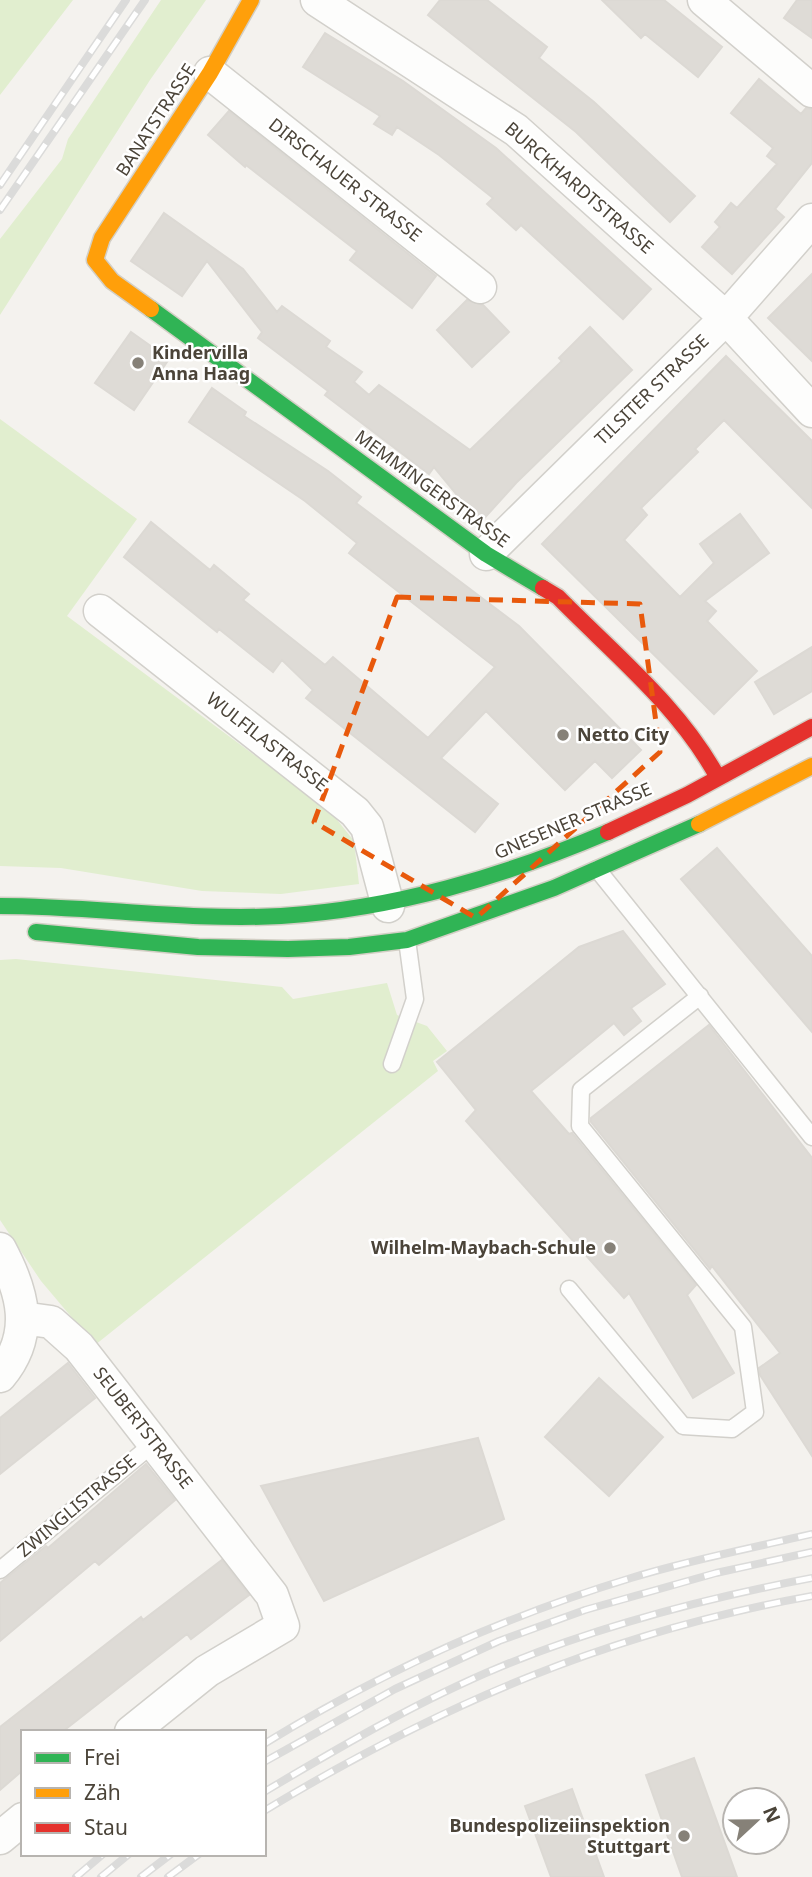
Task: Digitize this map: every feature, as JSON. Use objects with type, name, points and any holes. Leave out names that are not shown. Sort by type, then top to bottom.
[{"type":"main road","name":"BANATSTRASSE","points":[[95,260],[102,238],[210,73],[251,0]]},
{"type":"main road","name":"MEMMINGERSTRASSE","points":[[95,260],[113,281],[486,554],[558,597],[686,727],[699,743],[718,778]]},
{"type":"main road","name":"GNESENER STRASSE","points":[[5,904],[184,916],[281,916],[388,906],[492,876],[580,843],[718,778],[812,727]]},
{"type":"main road","points":[[19,931],[198,947],[349,947],[407,940],[499,909],[597,869],[731,810],[812,766]]},
{"type":"street","name":"BURCKHARDTSTRASSE","points":[[317,0],[516,130],[726,318],[812,411]]},
{"type":"street","points":[[704,0],[812,91]]},
{"type":"street","name":"DIRSCHAUER STRASSE","points":[[210,73],[480,287]]},
{"type":"street","name":"TILSITER STRASSE","points":[[486,554],[726,318],[812,220]]},
{"type":"street","name":"WULFILASTRASSE","points":[[100,611],[355,812],[367,827],[388,906]]},
{"type":"street","points":[[0,1249],[20,1293],[22,1318],[20,1340],[11,1363],[0,1376]]},
{"type":"street","name":"SEUBERTSTRASSE","points":[[22,1318],[51,1322],[79,1347],[272,1595],[283,1626],[207,1671],[133,1730]]},
{"type":"street","points":[[0,1838],[21,1821]]},
{"type":"lane","points":[[597,869],[812,1137]]},
{"type":"lane","points":[[392,1064],[415,999],[407,940]]},
{"type":"lane","points":[[569,1289],[683,1426],[732,1429],[755,1412],[743,1327],[580,1126],[580,1090],[700,996]]},
{"type":"lane","name":"ZWINGLISTRASSE","points":[[0,1570],[154,1443]]},
{"type":"highlighted area","points":[[397,597],[640,604],[660,752],[476,918],[314,822]]},
{"type":"green space","points":[[0,0],[73,0],[0,95]]},
{"type":"green space","points":[[161,0],[206,0],[150,80],[0,315],[0,239],[62,159],[68,139]]},
{"type":"green space","points":[[0,419],[137,519],[67,616],[330,811],[354,841],[359,884],[281,894],[202,891],[61,868],[0,866]]},
{"type":"green space","points":[[16,959],[282,987],[293,999],[387,983],[397,1015],[427,1026],[447,1051],[433,1061],[438,1071],[95,1345],[41,1281],[0,1220],[0,960]]},
{"type":"building","points":[[440,0],[487,0],[547,47],[539,58],[594,102],[695,196],[670,222],[576,132],[428,15]]},
{"type":"building","points":[[602,0],[664,0],[722,47],[698,77],[645,34],[641,38]]},
{"type":"building","points":[[797,0],[812,0],[812,38],[784,18]]},
{"type":"building","points":[[325,33],[403,81],[496,148],[651,289],[623,319],[521,225],[516,230],[487,204],[493,198],[439,155],[397,127],[392,135],[374,124],[380,116],[303,67]]},
{"type":"building","points":[[759,79],[801,114],[806,108],[812,109],[812,163],[775,209],[784,217],[732,274],[702,247],[720,227],[715,222],[731,203],[737,208],[777,164],[767,156],[773,148],[731,113]]},
{"type":"building","points":[[229,111],[436,276],[412,308],[350,260],[357,251],[246,165],[245,167],[208,135]]},
{"type":"building","points":[[164,213],[243,269],[277,312],[282,306],[330,341],[326,347],[362,372],[354,382],[369,395],[379,385],[470,450],[562,361],[559,358],[590,327],[632,370],[516,483],[480,523],[434,467],[429,474],[325,395],[328,391],[258,338],[262,332],[207,261],[182,296],[131,261]]},
{"type":"building","points":[[812,274],[812,361],[768,318]]},
{"type":"building","points":[[467,300],[483,305],[509,332],[472,367],[437,330]]},
{"type":"building","points":[[131,332],[169,359],[134,410],[95,383]]},
{"type":"building","points":[[726,356],[812,441],[812,508],[724,420],[695,449],[698,452],[641,508],[647,515],[624,540],[680,597],[714,563],[700,544],[740,514],[769,553],[705,601],[716,611],[707,621],[757,671],[714,714],[542,544]]},
{"type":"building","points":[[212,388],[246,412],[244,416],[328,471],[361,497],[356,503],[519,626],[641,750],[612,778],[595,761],[565,790],[486,711],[441,758],[498,804],[475,832],[306,698],[313,690],[282,660],[273,672],[219,629],[217,632],[124,557],[151,522],[210,570],[214,565],[249,594],[243,600],[325,665],[333,657],[428,738],[495,667],[349,553],[357,543],[305,501],[189,422]]},
{"type":"building","points":[[812,647],[812,691],[774,714],[755,682]]},
{"type":"building","points":[[717,848],[812,956],[812,1032],[681,879]]},
{"type":"building","points":[[623,931],[665,984],[631,1008],[641,1021],[624,1035],[614,1023],[531,1091],[569,1134],[572,1133],[696,1285],[687,1295],[734,1373],[693,1398],[629,1293],[624,1298],[466,1121],[476,1110],[437,1062],[579,947]]},
{"type":"building","points":[[709,1025],[812,1158],[812,1456],[760,1375],[759,1368],[780,1353],[712,1266],[710,1269],[591,1122],[591,1118]]},
{"type":"building","points":[[68,1363],[95,1398],[0,1474],[0,1418]]},
{"type":"building","points":[[599,1378],[663,1437],[609,1496],[545,1437]]},
{"type":"building","points":[[478,1438],[504,1519],[324,1601],[261,1486]]},
{"type":"building","points":[[146,1464],[175,1500],[99,1565],[95,1561],[0,1641],[0,1583],[46,1546],[48,1548]]},
{"type":"building","points":[[222,1560],[249,1595],[191,1639],[187,1634],[65,1730],[21,1730],[21,1772],[0,1790],[0,1727],[141,1617],[143,1620]]},
{"type":"building","points":[[694,1758],[721,1833],[721,1856],[729,1856],[737,1877],[682,1877],[646,1775]]},
{"type":"building","points":[[572,1789],[604,1877],[551,1877],[525,1806]]},
{"type":"railway","points":[[0,185],[126,0]]},
{"type":"railway","points":[[0,210],[145,0]]},
{"type":"railway","points":[[266,1743],[351,1694],[442,1649],[583,1593],[698,1560],[812,1534]]},
{"type":"railway","points":[[266,1761],[395,1689],[499,1641],[585,1610],[716,1573],[812,1552]]},
{"type":"railway","points":[[266,1791],[409,1710],[469,1680],[537,1652],[653,1615],[812,1578]]},
{"type":"railway","points":[[266,1810],[395,1738],[528,1677],[666,1630],[738,1611],[812,1596]]},
{"type":"railway","points":[[76,1877],[101,1856]]},
{"type":"railway","points":[[101,1877],[127,1856]]},
{"type":"railway","points":[[141,1877],[168,1856]]},
{"type":"railway","points":[[168,1877],[196,1856]]},
{"type":"traffic: fast","points":[[151,309],[486,554],[543,588]]},
{"type":"traffic: fast","points":[[36,932],[198,947],[288,949],[349,947],[407,940],[554,888],[699,824]]},
{"type":"traffic: fast","points":[[0,906],[211,917],[281,916],[323,912],[407,898],[488,877],[608,832]]},
{"type":"traffic: slow","points":[[151,309],[112,281],[95,260],[102,238],[210,73],[251,0]]},
{"type":"traffic: slow","points":[[699,824],[812,766]]},
{"type":"traffic: jam","points":[[543,588],[558,597],[645,682],[685,728],[718,778]]},
{"type":"traffic: jam","points":[[608,832],[687,795],[812,727]]},
{"type":"place","name":"Kindervilla Anna Haag","points":[[138,363]]},
{"type":"place","name":"Netto City","points":[[563,735]]},
{"type":"place","name":"Wilhelm-Maybach-Schule","points":[[610,1248]]},
{"type":"place","name":"Bundespolizeiinspektion Stuttgart","points":[[684,1836]]}]
